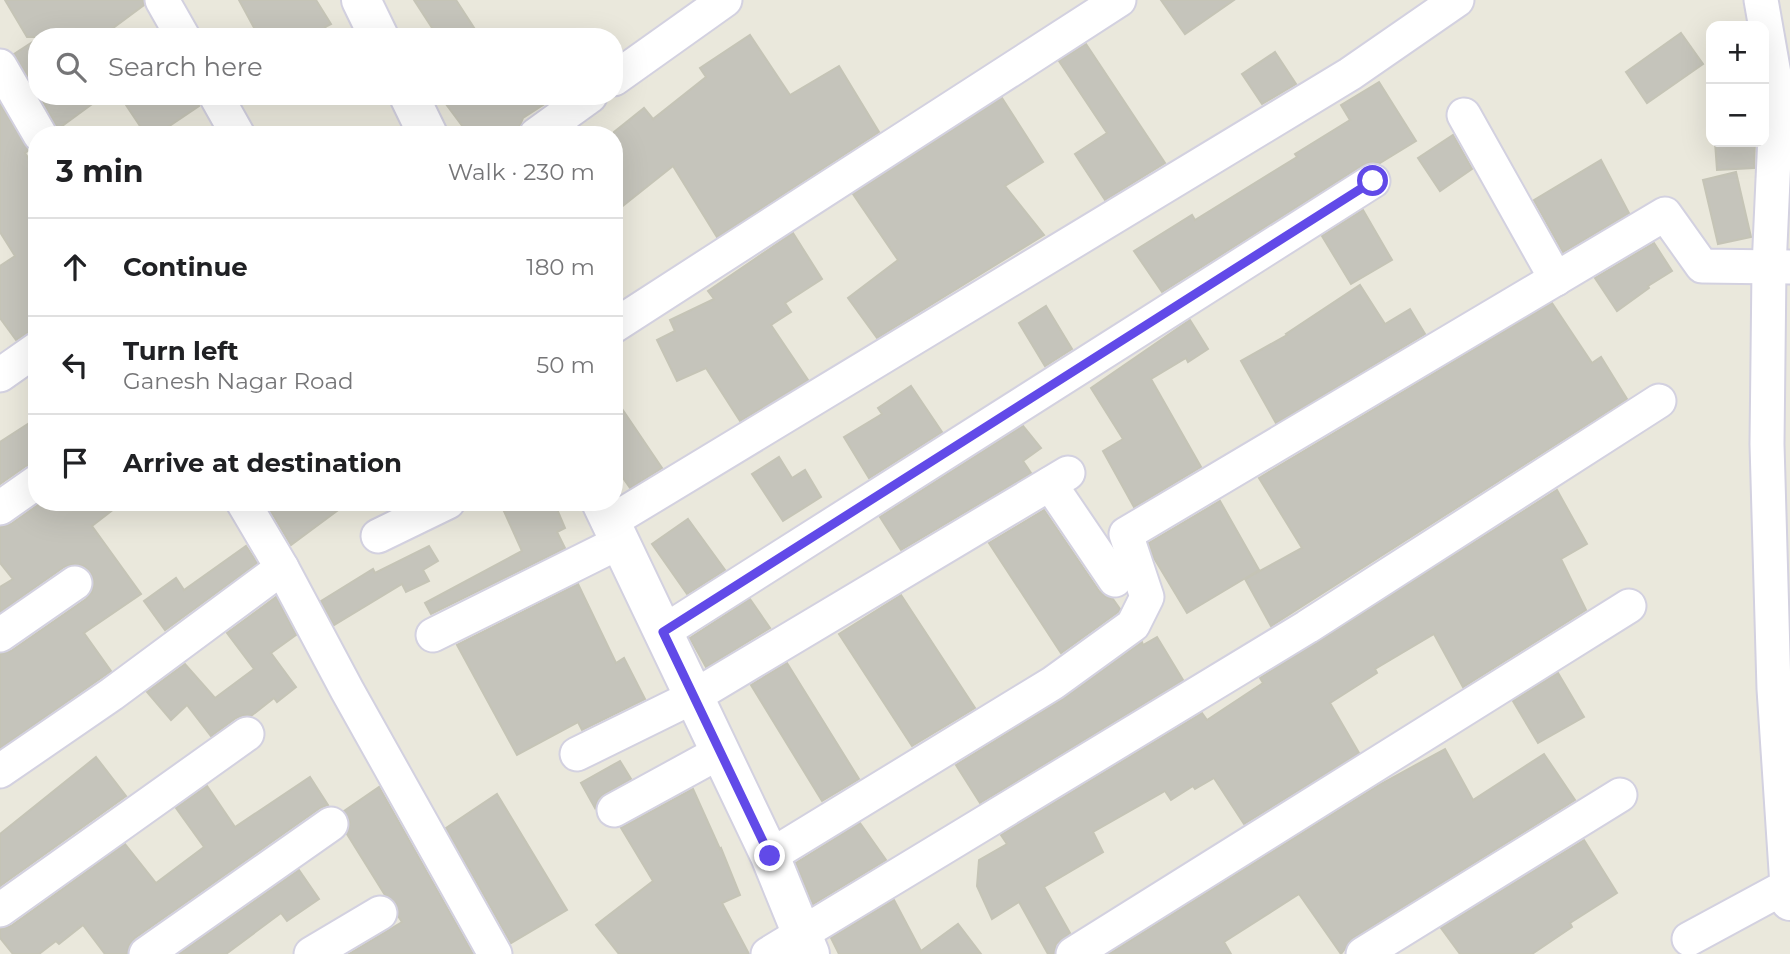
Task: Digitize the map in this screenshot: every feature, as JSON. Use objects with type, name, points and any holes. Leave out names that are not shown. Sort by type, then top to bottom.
[{"type":"street","points":[[162,0],[178,28]]},
{"type":"street","points":[[361,0],[375,28]]},
{"type":"street","points":[[623,73],[725,0]]},
{"type":"street","points":[[623,320],[1119,0]]},
{"type":"street","points":[[433,635],[610,522],[1350,74],[1457,0]]},
{"type":"street","points":[[1689,939],[1789,891],[1774,689],[1767,444],[1779,395],[1784,89],[1761,0]]},
{"type":"street","points":[[0,66],[35,126]]},
{"type":"street","points":[[221,105],[233,126]]},
{"type":"street","points":[[413,105],[424,126]]},
{"type":"street","points":[[548,126],[578,105]]},
{"type":"street","points":[[1464,115],[1556,279]]},
{"type":"street","points":[[663,632],[1373,181]]},
{"type":"street","points":[[770,856],[1053,683],[1133,625],[1147,597],[1126,534],[1665,214],[1702,266],[1779,267]]},
{"type":"street","points":[[0,374],[28,355]]},
{"type":"street","points":[[610,522],[770,856],[793,948],[1307,627],[1659,401]]},
{"type":"street","points":[[577,754],[694,697],[1059,478],[1115,580]]},
{"type":"street","points":[[0,508],[28,488]]},
{"type":"street","points":[[248,511],[495,954]]},
{"type":"street","points":[[377,536],[429,511]]},
{"type":"street","points":[[0,771],[112,694],[282,568]]},
{"type":"street","points":[[0,635],[75,583]]},
{"type":"street","points":[[1073,954],[1629,606]]},
{"type":"street","points":[[0,909],[247,734]]},
{"type":"street","points":[[614,810],[720,752]]},
{"type":"street","points":[[1363,954],[1620,795]]},
{"type":"street","points":[[146,954],[331,824]]},
{"type":"street","points":[[311,954],[380,913]]},
{"type":"building","points":[[5,0],[143,0],[144,5],[113,28],[28,28],[27,37]]},
{"type":"building","points":[[239,0],[316,0],[331,24],[326,28],[254,28]]},
{"type":"building","points":[[414,0],[456,0],[474,28],[432,28]]},
{"type":"building","points":[[1161,0],[1234,0],[1185,34]]},
{"type":"building","points":[[1681,33],[1703,64],[1647,103],[1626,72]]},
{"type":"building","points":[[750,35],[790,95],[839,66],[879,132],[717,237],[673,166],[623,206],[622,126],[644,108],[653,119],[706,77],[700,68]]},
{"type":"building","points":[[1086,44],[1165,163],[1105,200],[1075,154],[1107,133],[1059,61]]},
{"type":"building","points":[[28,45],[28,77],[14,54]]},
{"type":"building","points":[[1275,52],[1296,84],[1262,104],[1242,74]]},
{"type":"building","points":[[1379,82],[1416,141],[1380,163],[1363,165],[1162,292],[1134,251],[1192,215],[1195,220],[1297,157],[1295,154],[1350,120],[1341,105]]},
{"type":"building","points":[[1002,98],[1043,162],[1005,186],[1044,235],[877,338],[848,298],[898,260],[853,194]]},
{"type":"building","points":[[0,104],[28,148],[25,153],[28,158],[28,333],[16,340],[0,318],[0,266],[15,256],[0,232]]},
{"type":"building","points":[[45,105],[91,105],[62,126],[56,126]]},
{"type":"building","points":[[126,105],[199,105],[169,126],[140,126]]},
{"type":"building","points":[[447,105],[543,105],[523,118],[520,126],[462,126]]},
{"type":"building","points":[[1453,135],[1472,169],[1440,191],[1418,158]]},
{"type":"building","points":[[1715,147],[1755,147],[1754,168],[1717,170]]},
{"type":"building","points":[[1601,160],[1629,213],[1563,252],[1534,200]]},
{"type":"building","points":[[1736,172],[1751,237],[1718,244],[1703,180]]},
{"type":"building","points":[[1363,210],[1392,260],[1351,284],[1322,236]]},
{"type":"building","points":[[793,233],[822,279],[785,303],[791,312],[771,325],[808,380],[740,421],[706,368],[677,381],[657,340],[675,331],[670,320],[714,299],[708,291]]},
{"type":"building","points":[[1654,243],[1672,271],[1617,311],[1595,278]]},
{"type":"building","points":[[1360,285],[1385,324],[1410,309],[1425,334],[1276,423],[1241,361],[1287,335]]},
{"type":"building","points":[[1552,303],[1592,363],[1601,357],[1627,399],[1271,626],[1245,579],[1302,548],[1259,478]]},
{"type":"building","points":[[1046,306],[1072,349],[1045,366],[1019,323]]},
{"type":"building","points":[[1190,320],[1208,349],[1188,362],[1186,358],[1151,379],[1201,467],[1134,507],[1103,451],[1123,439],[1091,388]]},
{"type":"building","points":[[911,386],[942,432],[869,478],[844,437],[882,414],[878,408]]},
{"type":"building","points":[[623,410],[662,468],[630,488],[623,478]]},
{"type":"building","points":[[28,424],[28,465],[0,484],[0,442]]},
{"type":"building","points":[[1023,426],[1041,448],[1023,461],[1031,473],[901,550],[880,517]]},
{"type":"building","points":[[779,457],[792,478],[805,470],[821,497],[783,521],[752,474]]},
{"type":"building","points":[[1557,490],[1587,544],[1561,559],[1586,610],[1463,687],[1434,634],[1375,669],[1377,673],[1330,703],[1359,753],[1244,824],[1214,778],[1195,789],[1193,786],[1171,800],[1165,791],[1093,832],[1103,852],[1044,887],[1070,933],[1056,944],[1054,954],[1048,954],[1019,902],[992,919],[977,886],[979,860],[1007,844],[1001,835],[1202,713],[1207,720],[1263,683],[1260,678]]},
{"type":"building","points":[[1220,501],[1259,570],[1187,613],[1154,558],[1149,543]]},
{"type":"building","points":[[1044,510],[1099,591],[1113,599],[1120,609],[1061,653],[989,543]]},
{"type":"building","points":[[29,511],[111,511],[92,526],[141,594],[84,633],[111,671],[0,748],[0,654],[11,651],[86,599],[92,592],[94,582],[91,573],[84,566],[73,564],[64,567],[0,612],[0,587],[13,579],[0,563],[0,527],[11,524]]},
{"type":"building","points":[[271,511],[337,511],[291,545]]},
{"type":"building","points":[[504,511],[558,511],[565,528],[557,532],[565,548],[431,614],[425,603],[522,551]]},
{"type":"building","points":[[688,519],[725,570],[687,594],[652,544]]},
{"type":"building","points":[[246,546],[257,563],[165,630],[144,601],[176,578],[184,590]]},
{"type":"building","points":[[429,546],[438,561],[423,570],[429,581],[406,592],[402,584],[334,625],[321,601],[373,569],[375,573]]},
{"type":"building","points":[[578,584],[616,663],[624,658],[645,699],[582,730],[578,722],[517,755],[457,645]]},
{"type":"building","points":[[901,595],[975,708],[912,746],[839,634]]},
{"type":"building","points":[[276,597],[296,635],[271,653],[296,687],[277,702],[274,698],[251,716],[236,718],[211,736],[187,705],[171,720],[147,692],[185,664],[215,698],[254,669],[227,633]]},
{"type":"building","points":[[750,599],[770,628],[706,667],[690,638]]},
{"type":"building","points":[[1157,637],[1183,680],[980,803],[956,765],[1063,699],[1142,642],[1143,645]]},
{"type":"building","points":[[787,663],[859,779],[822,801],[751,685]]},
{"type":"building","points":[[1558,673],[1584,717],[1538,743],[1513,701]]},
{"type":"building","points":[[1445,749],[1473,800],[1544,754],[1575,800],[1353,938],[1341,954],[1299,894],[1224,942],[1231,954],[1109,954],[1379,785]]},
{"type":"building","points":[[96,757],[126,796],[0,886],[0,834]]},
{"type":"building","points":[[620,761],[631,779],[604,794],[598,799],[595,808],[581,783]]},
{"type":"building","points":[[310,777],[328,805],[135,938],[129,945],[127,954],[105,954],[83,925],[59,944],[56,941],[39,954],[13,954],[0,938],[0,929],[11,926],[125,844],[156,883],[204,847],[176,808],[207,786],[235,827]]},
{"type":"building","points":[[379,787],[473,954],[349,954],[402,922],[396,903],[385,895],[347,834],[350,822],[344,811]]},
{"type":"building","points":[[693,789],[740,895],[722,903],[749,954],[619,954],[596,925],[653,881],[621,828]]},
{"type":"building","points":[[497,794],[567,910],[511,943],[446,828]]},
{"type":"building","points":[[860,823],[886,860],[813,904],[796,863]]},
{"type":"building","points":[[1584,840],[1617,893],[1570,923],[1572,927],[1532,954],[1460,954],[1441,928]]},
{"type":"building","points":[[299,870],[319,899],[287,921],[281,913],[226,954],[179,954]]},
{"type":"building","points":[[894,900],[921,951],[958,924],[981,954],[839,954],[831,938]]},
{"type":"route","points":[[770,856],[663,632],[1373,181]]}]
